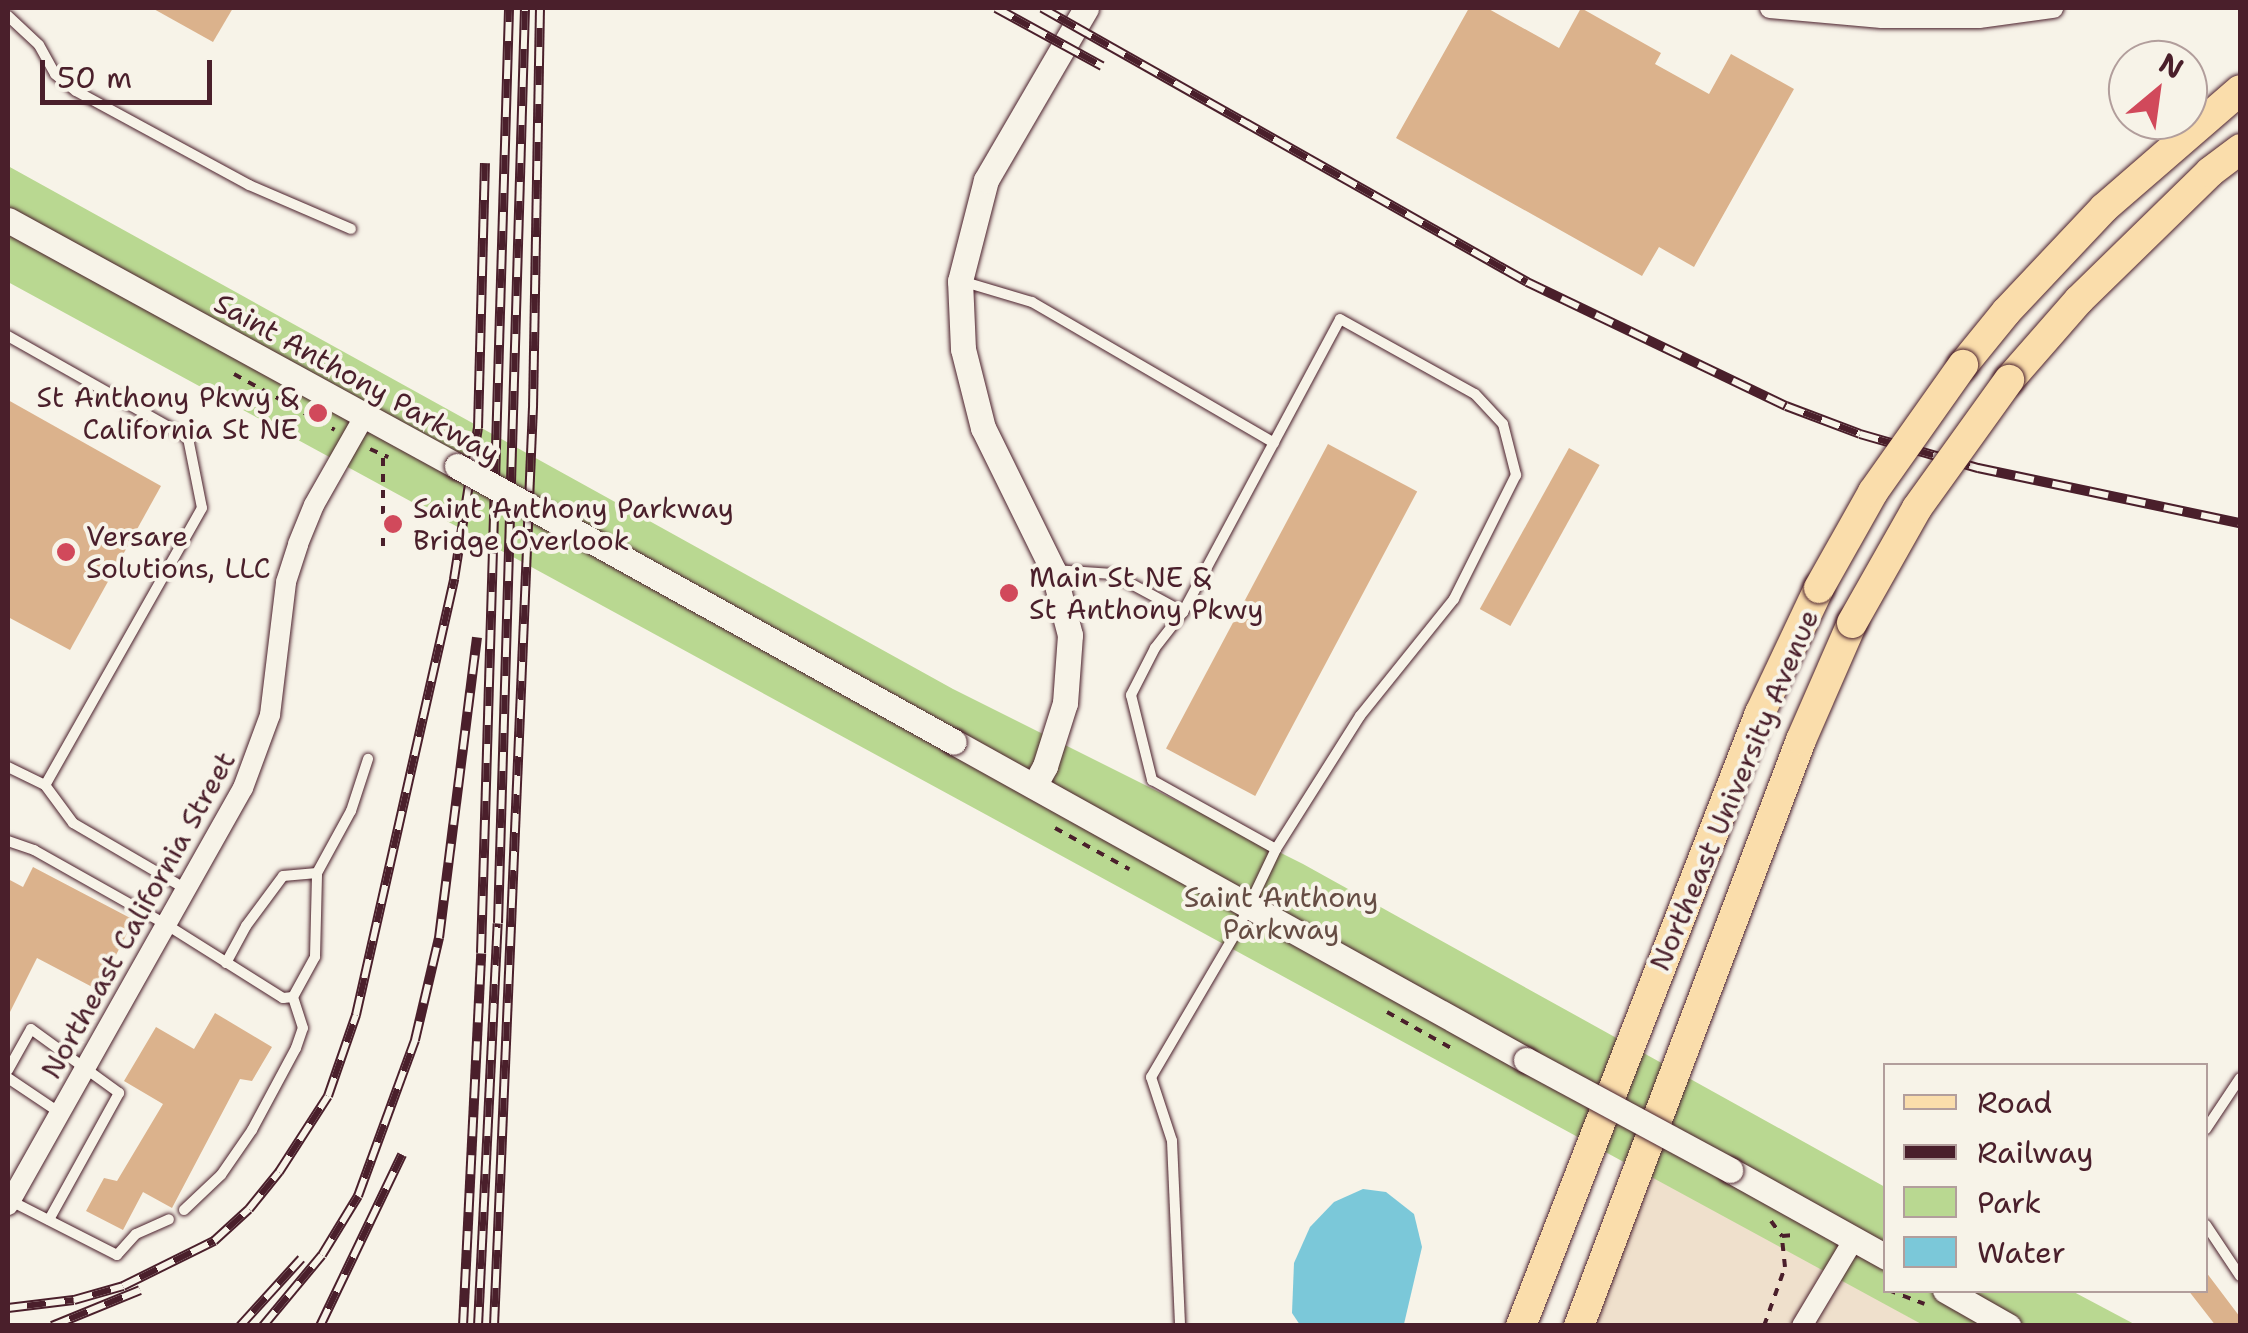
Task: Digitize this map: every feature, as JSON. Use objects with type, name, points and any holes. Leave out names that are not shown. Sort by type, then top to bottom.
[{"type":"main road","name":"Northeast University Avenue","points":[[1521,1326],[1760,712],[1819,588],[1872,492],[1963,365],[2032,284],[2104,208],[2240,90]]},
{"type":"main road","name":"Northeast University Avenue","points":[[1579,1326],[1801,740],[1852,623],[1917,508],[2008,380],[2078,300],[2210,172],[2240,149]]},
{"type":"street","points":[[1034,786],[1045,766],[1065,703],[1070,635],[1053,570],[983,428],[963,350],[960,281],[986,180],[1086,8]]},
{"type":"street","points":[[1770,8],[1980,18],[2053,8]]},
{"type":"street","name":"Saint Anthony Parkway","points":[[8,220],[1883,1255]]},
{"type":"street","name":"Northeast California Street","points":[[9,1203],[167,925],[258,752],[270,715],[286,582],[314,505],[364,416]]},
{"type":"street","points":[[1802,1326],[1854,1240]]},
{"type":"street","points":[[1936,1298],[2008,1326]]},
{"type":"lane","points":[[8,16],[39,45],[56,74],[76,91],[249,185],[351,229]]},
{"type":"lane","points":[[960,281],[1032,302],[1274,443]]},
{"type":"lane","points":[[1180,1326],[1172,1141],[1151,1078],[1238,929],[1247,903],[1276,849],[1360,716],[1454,598],[1516,475],[1502,424],[1475,394],[1340,319],[1184,612],[1155,648],[1132,695],[1152,780],[1276,849]]},
{"type":"lane","points":[[8,336],[188,438],[202,508],[45,786]]},
{"type":"lane","points":[[1053,570],[1113,574],[1184,612]]},
{"type":"lane","points":[[184,1210],[222,1175],[252,1130],[296,1048],[304,1028],[293,997],[315,957],[317,873],[351,812],[368,758]]},
{"type":"lane","points":[[8,767],[45,786],[73,823],[186,890]]},
{"type":"lane","points":[[8,841],[34,850],[167,925],[283,998],[293,997]]},
{"type":"lane","points":[[226,962],[246,926],[284,876],[317,873]]},
{"type":"lane","points":[[8,1070],[30,1029],[87,1066],[119,1093],[49,1220]]},
{"type":"lane","points":[[8,1078],[60,1113]]},
{"type":"lane","points":[[2208,1126],[2240,1078]]},
{"type":"lane","points":[[9,1203],[118,1255],[136,1234],[169,1219]]},
{"type":"lane","points":[[2208,1228],[2240,1276]]},
{"type":"path","points":[[382,546],[383,456]]},
{"type":"path","points":[[1764,1326],[1785,1266],[1782,1236]]},
{"type":"path","points":[[1906,1293],[1936,1298]]},
{"type":"shaded area","points":[[1652,1172],[1925,1326],[1594,1326]]},
{"type":"green space","name":"Saint Anthony Parkway","points":[[8,166],[953,689],[1303,864],[1883,1186],[1883,1293],[2076,1293],[2136,1325],[1923,1325],[8,282]]},
{"type":"water","points":[[1363,1189],[1386,1192],[1414,1214],[1422,1247],[1404,1324],[1300,1325],[1292,1313],[1294,1263],[1310,1227],[1334,1202]]},
{"type":"building","points":[[152,8],[233,8],[213,42]]},
{"type":"building","points":[[1469,8],[1487,8],[1559,48],[1581,8],[1661,53],[1655,64],[1709,94],[1731,54],[1794,89],[1694,267],[1659,247],[1642,276],[1396,138]]},
{"type":"building","name":"Versare Solutions, LLC","points":[[8,400],[161,486],[70,650],[8,617]]},
{"type":"building","points":[[1328,444],[1417,491],[1255,796],[1166,749]]},
{"type":"building","points":[[1569,448],[1600,465],[1510,626],[1480,609]]},
{"type":"building","points":[[33,867],[134,920],[98,990],[37,958],[8,1016],[8,879],[23,887]]},
{"type":"building","points":[[215,1013],[272,1047],[252,1081],[240,1079],[172,1208],[143,1192],[123,1230],[86,1211],[104,1178],[117,1181],[163,1104],[124,1081],[156,1027],[194,1049]]},
{"type":"building","points":[[2208,1275],[2240,1317],[2240,1326],[2216,1326],[2190,1293],[2208,1293]]},
{"type":"railway","points":[[463,1326],[481,953],[509,8]]},
{"type":"railway","points":[[478,1326],[498,923],[525,8]]},
{"type":"railway","points":[[494,1326],[533,408],[540,8]]},
{"type":"railway","points":[[996,8],[1102,66]]},
{"type":"railway","points":[[1042,8],[1527,282],[1786,406],[1860,434],[1978,468],[2240,523]]},
{"type":"railway","points":[[8,1308],[74,1300],[123,1286],[214,1241],[249,1209],[279,1172],[328,1096],[356,1015],[454,579],[478,428],[485,163]]},
{"type":"railway","points":[[263,1326],[322,1255],[358,1196],[415,1040],[439,938],[477,637]]},
{"type":"railway","points":[[320,1326],[402,1155]]},
{"type":"railway","points":[[240,1326],[301,1259]]},
{"type":"railway","points":[[52,1326],[140,1290]]},
{"type":"place","name":"St Anthony Pkwy & California St NE","points":[[318,413]]},
{"type":"place","name":"Saint Anthony Parkway Bridge Overlook","points":[[393,524]]},
{"type":"place","name":"Versare Solutions, LLC","points":[[66,552]]},
{"type":"place","name":"Main St NE & St Anthony Pkwy","points":[[1009,593]]}]
